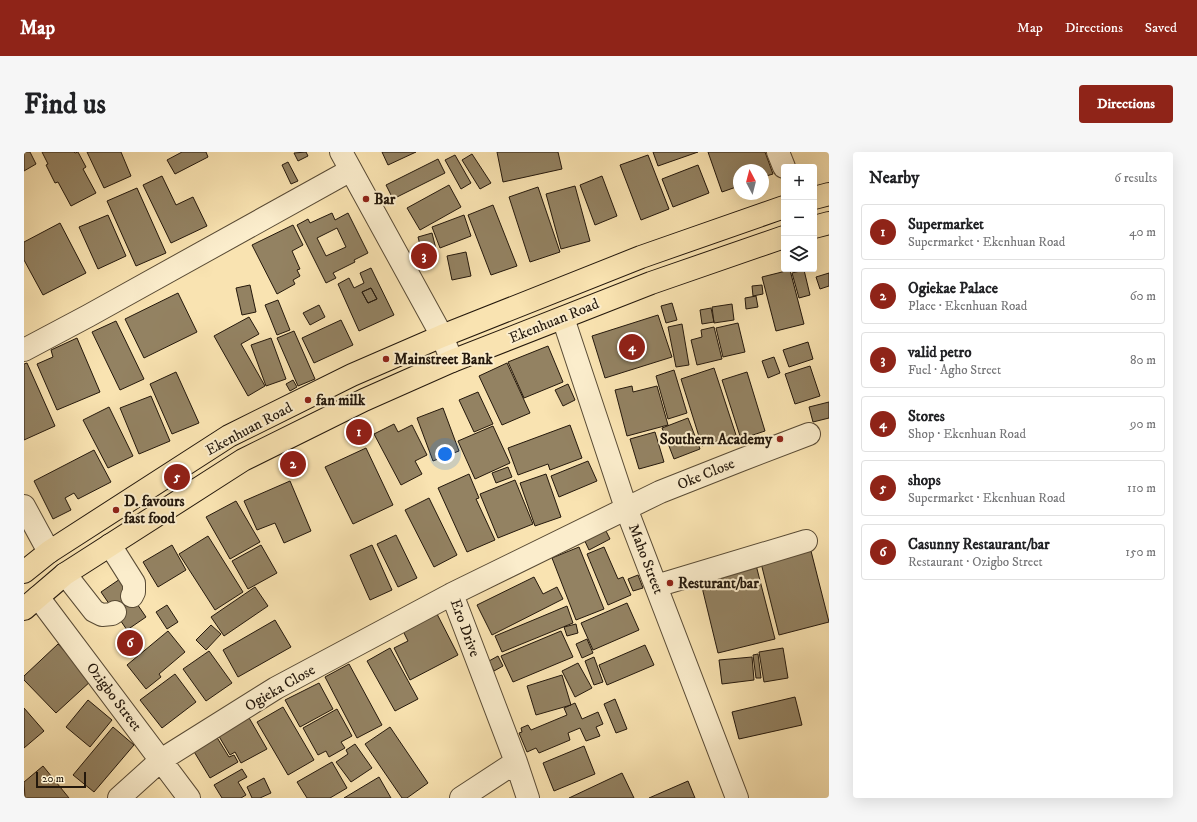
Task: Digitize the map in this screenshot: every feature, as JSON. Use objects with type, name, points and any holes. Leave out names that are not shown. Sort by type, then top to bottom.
[{"type":"main road","points":[[817,197],[829,194]]},
{"type":"main road","name":"Ekenhuan Road","points":[[24,572],[49,552],[229,436],[352,375],[442,336],[641,257],[781,208]]},
{"type":"main road","points":[[817,226],[829,223]]},
{"type":"main road","name":"Ekenhuan Road","points":[[31,603],[65,574],[243,460],[364,400],[452,361],[651,282],[781,238]]},
{"type":"street","points":[[778,152],[783,164]]},
{"type":"street","points":[[24,350],[88,316],[346,161],[442,336],[452,361]]},
{"type":"street","name":"Maho Street","points":[[563,318],[626,508],[737,798]]},
{"type":"street","name":"Oke Close","points":[[626,508],[660,492],[734,462],[809,434]]},
{"type":"street","points":[[24,506],[49,552]]},
{"type":"street","name":"Ero Drive","points":[[528,798],[516,762],[452,594],[626,508]]},
{"type":"street","points":[[656,586],[806,541]]},
{"type":"street","points":[[110,545],[134,583],[134,592],[132,596]]},
{"type":"street","points":[[65,574],[94,611],[102,615],[112,614],[115,612]]},
{"type":"street","name":"Ogieka Close","points":[[119,798],[161,760],[276,688],[452,594]]},
{"type":"street","name":"Ozigbo Street","points":[[31,603],[161,760],[189,798]]},
{"type":"street","points":[[460,798],[516,762]]},
{"type":"building","points":[[24,152],[30,152],[36,164],[24,171]]},
{"type":"building","points":[[42,152],[78,152],[86,167],[83,169],[96,193],[71,206],[58,182],[55,183],[46,165],[48,164]]},
{"type":"building","points":[[87,152],[121,152],[131,176],[104,188]]},
{"type":"building","points":[[182,152],[206,152],[208,157],[175,174],[167,160]]},
{"type":"building","points":[[306,152],[308,156],[298,161],[294,153]]},
{"type":"building","points":[[382,152],[416,152],[388,165]]},
{"type":"building","points":[[497,152],[558,152],[562,169],[503,182]]},
{"type":"building","points":[[653,152],[698,152],[658,166]]},
{"type":"building","points":[[708,152],[765,152],[773,174],[769,175],[769,164],[733,164],[733,188],[722,192]]},
{"type":"building","points":[[472,154],[491,183],[480,189],[462,160]]},
{"type":"building","points":[[455,155],[471,183],[461,189],[445,160]]},
{"type":"building","points":[[648,155],[669,209],[641,220],[620,165]]},
{"type":"building","points":[[438,159],[445,173],[393,199],[386,185]]},
{"type":"building","points":[[288,162],[298,181],[291,184],[282,165]]},
{"type":"building","points":[[698,165],[709,193],[673,207],[662,179]]},
{"type":"building","points":[[162,176],[176,205],[193,197],[207,226],[171,243],[143,185]]},
{"type":"building","points":[[602,176],[617,216],[595,225],[580,185]]},
{"type":"building","points":[[449,185],[461,207],[420,230],[407,208]]},
{"type":"building","points":[[575,186],[590,241],[561,249],[546,194]]},
{"type":"building","points":[[538,187],[560,252],[530,262],[509,197]]},
{"type":"building","points":[[137,188],[166,253],[136,266],[107,201]]},
{"type":"building","points":[[493,205],[517,266],[491,275],[468,215]]},
{"type":"building","points":[[332,213],[335,220],[348,213],[368,253],[354,260],[355,262],[333,273],[336,278],[326,283],[297,225],[308,219],[310,223]],"holes":[[[337,228],[346,247],[326,256],[317,238]]]},
{"type":"building","points":[[108,215],[126,256],[98,269],[79,227]]},
{"type":"building","points":[[464,215],[471,236],[440,248],[432,227]]},
{"type":"building","points":[[60,223],[86,273],[43,295],[24,260],[24,242]]},
{"type":"building","points":[[293,225],[303,245],[292,251],[300,269],[297,270],[300,276],[293,280],[295,284],[277,294],[252,245]]},
{"type":"building","points":[[432,233],[437,253],[423,257],[418,237]]},
{"type":"building","points":[[466,252],[471,276],[452,280],[447,256]]},
{"type":"building","points":[[371,268],[394,315],[359,331],[338,284],[349,278],[354,288],[364,283],[360,273]],"holes":[[[371,288],[377,299],[368,303],[362,292]]]},
{"type":"building","points":[[782,272],[791,272],[804,324],[776,331],[762,277]]},
{"type":"building","points":[[804,272],[810,295],[799,298],[792,273]]},
{"type":"building","points":[[829,273],[829,286],[820,289],[816,277]]},
{"type":"building","points":[[250,285],[256,312],[242,315],[236,288]]},
{"type":"building","points":[[762,285],[763,294],[753,296],[752,286]]},
{"type":"building","points":[[371,288],[377,299],[368,303],[362,292]]},
{"type":"building","points":[[178,293],[197,332],[144,358],[125,319]]},
{"type":"building","points":[[756,296],[758,307],[746,309],[745,298]]},
{"type":"building","points":[[278,300],[290,330],[277,335],[265,305]]},
{"type":"building","points":[[672,303],[677,320],[666,323],[661,306]]},
{"type":"building","points":[[732,304],[734,320],[714,323],[712,307]]},
{"type":"building","points":[[319,305],[325,317],[310,325],[303,313]]},
{"type":"building","points":[[711,308],[714,322],[702,324],[700,310]]},
{"type":"building","points":[[658,315],[672,357],[605,378],[592,336]]},
{"type":"building","points":[[249,317],[259,334],[241,344],[265,386],[248,396],[214,336]]},
{"type":"building","points":[[341,320],[353,345],[314,363],[302,338]]},
{"type":"building","points":[[116,321],[144,379],[120,390],[92,332]]},
{"type":"building","points":[[738,323],[745,352],[723,357],[716,328]]},
{"type":"building","points":[[682,324],[689,365],[676,367],[668,327]]},
{"type":"building","points":[[714,327],[722,359],[697,365],[691,340],[702,337],[701,330]]},
{"type":"building","points":[[294,331],[315,379],[298,386],[277,338]]},
{"type":"building","points":[[77,338],[100,392],[57,410],[37,364],[53,357],[51,350]]},
{"type":"building","points":[[271,338],[286,379],[266,386],[251,345]]},
{"type":"building","points":[[808,342],[813,359],[789,367],[783,350]]},
{"type":"building","points":[[548,346],[563,382],[524,398],[508,362]]},
{"type":"building","points":[[774,357],[780,373],[768,378],[762,361]]},
{"type":"building","points":[[27,363],[55,426],[24,440],[24,364]]},
{"type":"building","points":[[507,363],[530,413],[502,425],[479,376]]},
{"type":"building","points":[[810,366],[820,396],[795,404],[785,374]]},
{"type":"building","points":[[714,368],[736,435],[702,446],[681,379]]},
{"type":"building","points":[[674,370],[687,413],[668,419],[656,376]]},
{"type":"building","points":[[176,372],[199,423],[172,434],[150,384]]},
{"type":"building","points":[[747,372],[765,431],[741,439],[722,380]]},
{"type":"building","points":[[293,380],[297,387],[290,391],[286,384]]},
{"type":"building","points":[[568,384],[575,400],[563,406],[555,390]]},
{"type":"building","points":[[632,386],[633,392],[657,386],[668,425],[627,436],[615,390]]},
{"type":"building","points":[[478,392],[493,424],[474,432],[459,400]]},
{"type":"building","points":[[151,396],[170,441],[139,454],[120,408]]},
{"type":"building","points":[[829,402],[829,418],[813,422],[809,407]]},
{"type":"building","points":[[109,407],[133,456],[108,468],[83,420]]},
{"type":"building","points":[[443,408],[459,451],[433,461],[417,418]]},
{"type":"building","points":[[688,418],[700,449],[674,459],[662,428]]},
{"type":"building","points":[[394,424],[398,432],[412,425],[427,455],[415,461],[422,474],[401,485],[374,434]]},
{"type":"building","points":[[570,425],[582,458],[550,470],[548,464],[518,475],[508,448]]},
{"type":"building","points":[[493,426],[510,463],[475,479],[458,441]]},
{"type":"building","points":[[655,432],[664,462],[639,469],[630,439]]},
{"type":"building","points":[[366,448],[393,505],[353,524],[325,467]]},
{"type":"building","points":[[94,450],[111,482],[78,499],[74,493],[65,498],[71,510],[53,519],[34,481]]},
{"type":"building","points":[[588,461],[597,481],[559,497],[551,476]]},
{"type":"building","points":[[508,467],[512,477],[496,483],[492,473]]},
{"type":"building","points":[[469,474],[479,498],[476,499],[495,540],[467,552],[438,488]]},
{"type":"building","points":[[546,474],[561,517],[535,526],[520,483]]},
{"type":"building","points":[[515,480],[533,524],[498,538],[480,494]]},
{"type":"building","points":[[290,481],[311,531],[284,543],[275,523],[257,530],[244,501]]},
{"type":"building","points":[[429,498],[457,555],[434,567],[405,510]]},
{"type":"building","points":[[236,501],[260,542],[230,559],[206,517]]},
{"type":"building","points":[[604,527],[610,539],[589,550],[583,537]]},
{"type":"building","points":[[396,535],[417,578],[398,587],[377,544]]},
{"type":"building","points":[[208,536],[243,592],[215,610],[179,554]]},
{"type":"building","points":[[172,545],[186,570],[158,587],[143,562]]},
{"type":"building","points":[[261,545],[277,573],[248,589],[232,561]]},
{"type":"building","points":[[372,545],[392,590],[370,600],[350,555]]},
{"type":"building","points":[[579,547],[604,609],[576,620],[552,558]]},
{"type":"building","points":[[604,547],[618,579],[623,577],[631,595],[608,605],[587,554]]},
{"type":"building","points":[[811,551],[829,622],[779,635],[761,563]]},
{"type":"building","points":[[756,565],[775,639],[718,653],[700,579]]},
{"type":"building","points":[[638,575],[643,588],[633,591],[628,579]]},
{"type":"building","points":[[534,577],[543,594],[557,587],[563,599],[492,635],[477,605]]},
{"type":"building","points":[[120,579],[146,617],[127,630],[101,592]]},
{"type":"building","points":[[255,587],[268,606],[224,636],[211,617]]},
{"type":"building","points":[[627,603],[639,630],[593,650],[581,623]]},
{"type":"building","points":[[167,605],[178,622],[167,629],[156,612]]},
{"type":"building","points":[[567,606],[573,623],[502,652],[495,636]]},
{"type":"building","points":[[436,612],[458,655],[410,680],[394,648],[408,641],[402,629]]},
{"type":"building","points":[[275,620],[291,647],[238,677],[223,650]]},
{"type":"building","points":[[576,624],[578,633],[567,636],[564,627]]},
{"type":"building","points":[[211,625],[221,634],[206,650],[196,640]]},
{"type":"building","points":[[168,631],[185,652],[159,674],[161,677],[146,689],[127,665]]},
{"type":"building","points":[[561,631],[573,657],[513,682],[501,656]]},
{"type":"building","points":[[587,639],[593,653],[582,658],[576,644]]},
{"type":"building","points":[[58,644],[92,680],[56,713],[24,680],[24,676]]},
{"type":"building","points":[[645,645],[654,665],[607,685],[599,665]]},
{"type":"building","points":[[390,648],[418,699],[395,711],[367,661]]},
{"type":"building","points":[[783,648],[788,678],[764,682],[759,652]]},
{"type":"building","points":[[209,651],[232,683],[206,701],[183,669]]},
{"type":"building","points":[[758,654],[761,678],[756,678],[753,655]]},
{"type":"building","points":[[498,656],[503,666],[494,671],[489,661]]},
{"type":"building","points":[[594,657],[603,682],[594,685],[585,661]]},
{"type":"building","points":[[752,657],[754,680],[722,684],[719,660]]},
{"type":"building","points":[[578,663],[592,688],[575,697],[562,671]]},
{"type":"building","points":[[349,664],[382,725],[357,738],[325,677]]},
{"type":"building","points":[[175,674],[196,702],[162,728],[140,700]]},
{"type":"building","points":[[562,675],[571,705],[536,715],[527,686]]},
{"type":"building","points":[[319,683],[333,709],[300,727],[285,700]]},
{"type":"building","points":[[795,697],[802,725],[739,739],[732,712]]},
{"type":"building","points":[[615,699],[627,729],[616,733],[604,704]]},
{"type":"building","points":[[88,700],[112,720],[90,747],[66,727]]},
{"type":"building","points":[[575,703],[582,719],[598,712],[603,724],[596,727],[600,736],[586,741],[580,728],[568,733],[570,740],[539,753],[536,748],[527,752],[519,733],[522,732],[521,728],[528,725],[531,730],[567,715],[564,708]]},
{"type":"building","points":[[283,707],[314,760],[288,775],[257,722]]},
{"type":"building","points":[[24,708],[44,731],[24,748]]},
{"type":"building","points":[[337,709],[352,736],[341,742],[345,748],[329,757],[326,751],[318,755],[303,728]]},
{"type":"building","points":[[248,716],[267,749],[241,763],[235,752],[230,755],[217,733]]},
{"type":"building","points":[[113,727],[134,745],[94,792],[73,775]]},
{"type":"building","points":[[390,727],[428,783],[407,798],[402,798],[365,744]]},
{"type":"building","points":[[213,731],[229,757],[234,755],[238,762],[210,778],[190,745]]},
{"type":"building","points":[[355,744],[372,768],[351,782],[336,762],[348,754],[346,750]]},
{"type":"building","points":[[584,746],[595,774],[554,791],[543,763]]},
{"type":"building","points":[[332,762],[347,788],[330,798],[307,798],[297,782]]},
{"type":"building","points":[[43,766],[69,798],[25,798],[24,782]]},
{"type":"building","points":[[242,769],[247,777],[238,782],[246,795],[241,798],[222,798],[214,785]]},
{"type":"building","points":[[622,773],[634,798],[569,798]]},
{"type":"building","points":[[379,777],[391,798],[344,798]]},
{"type":"building","points":[[264,778],[271,793],[260,798],[252,798],[247,787]]},
{"type":"building","points":[[688,781],[695,798],[649,798]]},
{"type":"place","name":"Bar","points":[[366,199]]},
{"type":"place","name":"valid petro","points":[[424,256]]},
{"type":"place","name":"Stores","points":[[632,347]]},
{"type":"place","name":"Mainstreet Bank","points":[[386,359]]},
{"type":"place","name":"fan milk","points":[[308,400]]},
{"type":"place","name":"Supermarket","points":[[359,432]]},
{"type":"place","name":"Southern Academy","points":[[780,439]]},
{"type":"place","name":"Ogiekae Palace","points":[[293,464]]},
{"type":"place","name":"shops","points":[[177,477]]},
{"type":"place","name":"D. favours fast food","points":[[116,510]]},
{"type":"place","name":"Resturant/bar","points":[[670,583]]},
{"type":"place","name":"Casunny Restaurant/bar","points":[[130,643]]}]
